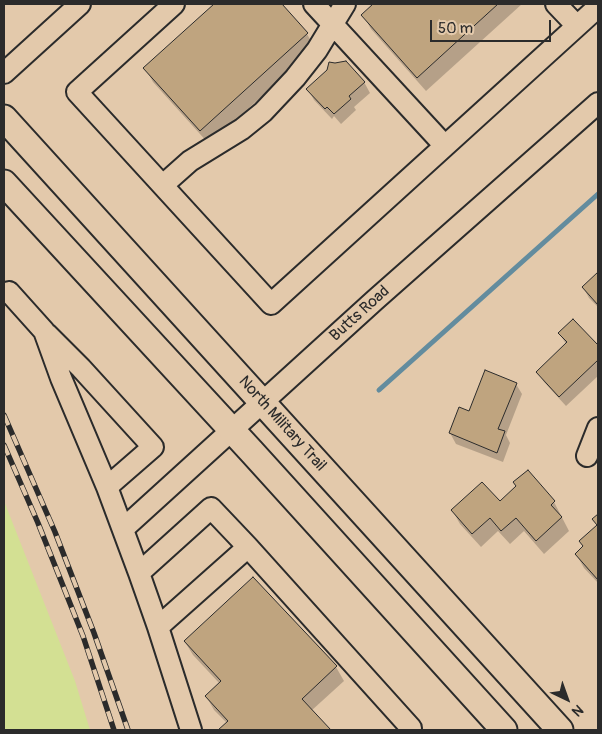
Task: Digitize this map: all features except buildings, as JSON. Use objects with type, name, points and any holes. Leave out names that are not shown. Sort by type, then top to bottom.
[{"type":"main road","name":"North Military Trail","points":[[4,118],[560,730]]},
{"type":"main road","points":[[4,183],[232,430],[504,730]]},
{"type":"street","points":[[4,73],[80,4]]},
{"type":"street","points":[[174,4],[77,92],[271,304],[598,7]]},
{"type":"street","points":[[314,4],[445,146]]},
{"type":"street","points":[[163,185],[190,162],[242,130],[253,121],[295,78],[317,50],[346,4]]},
{"type":"street","points":[[556,4],[577,26]]},
{"type":"street","name":"Butts Road","points":[[123,529],[598,102]]},
{"type":"street","points":[[9,292],[44,331],[82,368],[153,447],[107,487]]},
{"type":"street","points":[[44,331],[61,378],[123,529],[158,627],[191,730]]},
{"type":"street","points":[[587,456],[598,428]]},
{"type":"street","points":[[139,573],[211,508],[411,730]]},
{"type":"street","points":[[158,627],[248,547]]},
{"type":"green space","points":[[4,501],[75,681],[90,730],[4,730]]},
{"type":"waterway","points":[[379,390],[598,194]]},
{"type":"railway","points":[[4,415],[55,532],[94,633],[128,730]]},
{"type":"railway","points":[[4,445],[38,523],[83,636],[114,730]]}]
